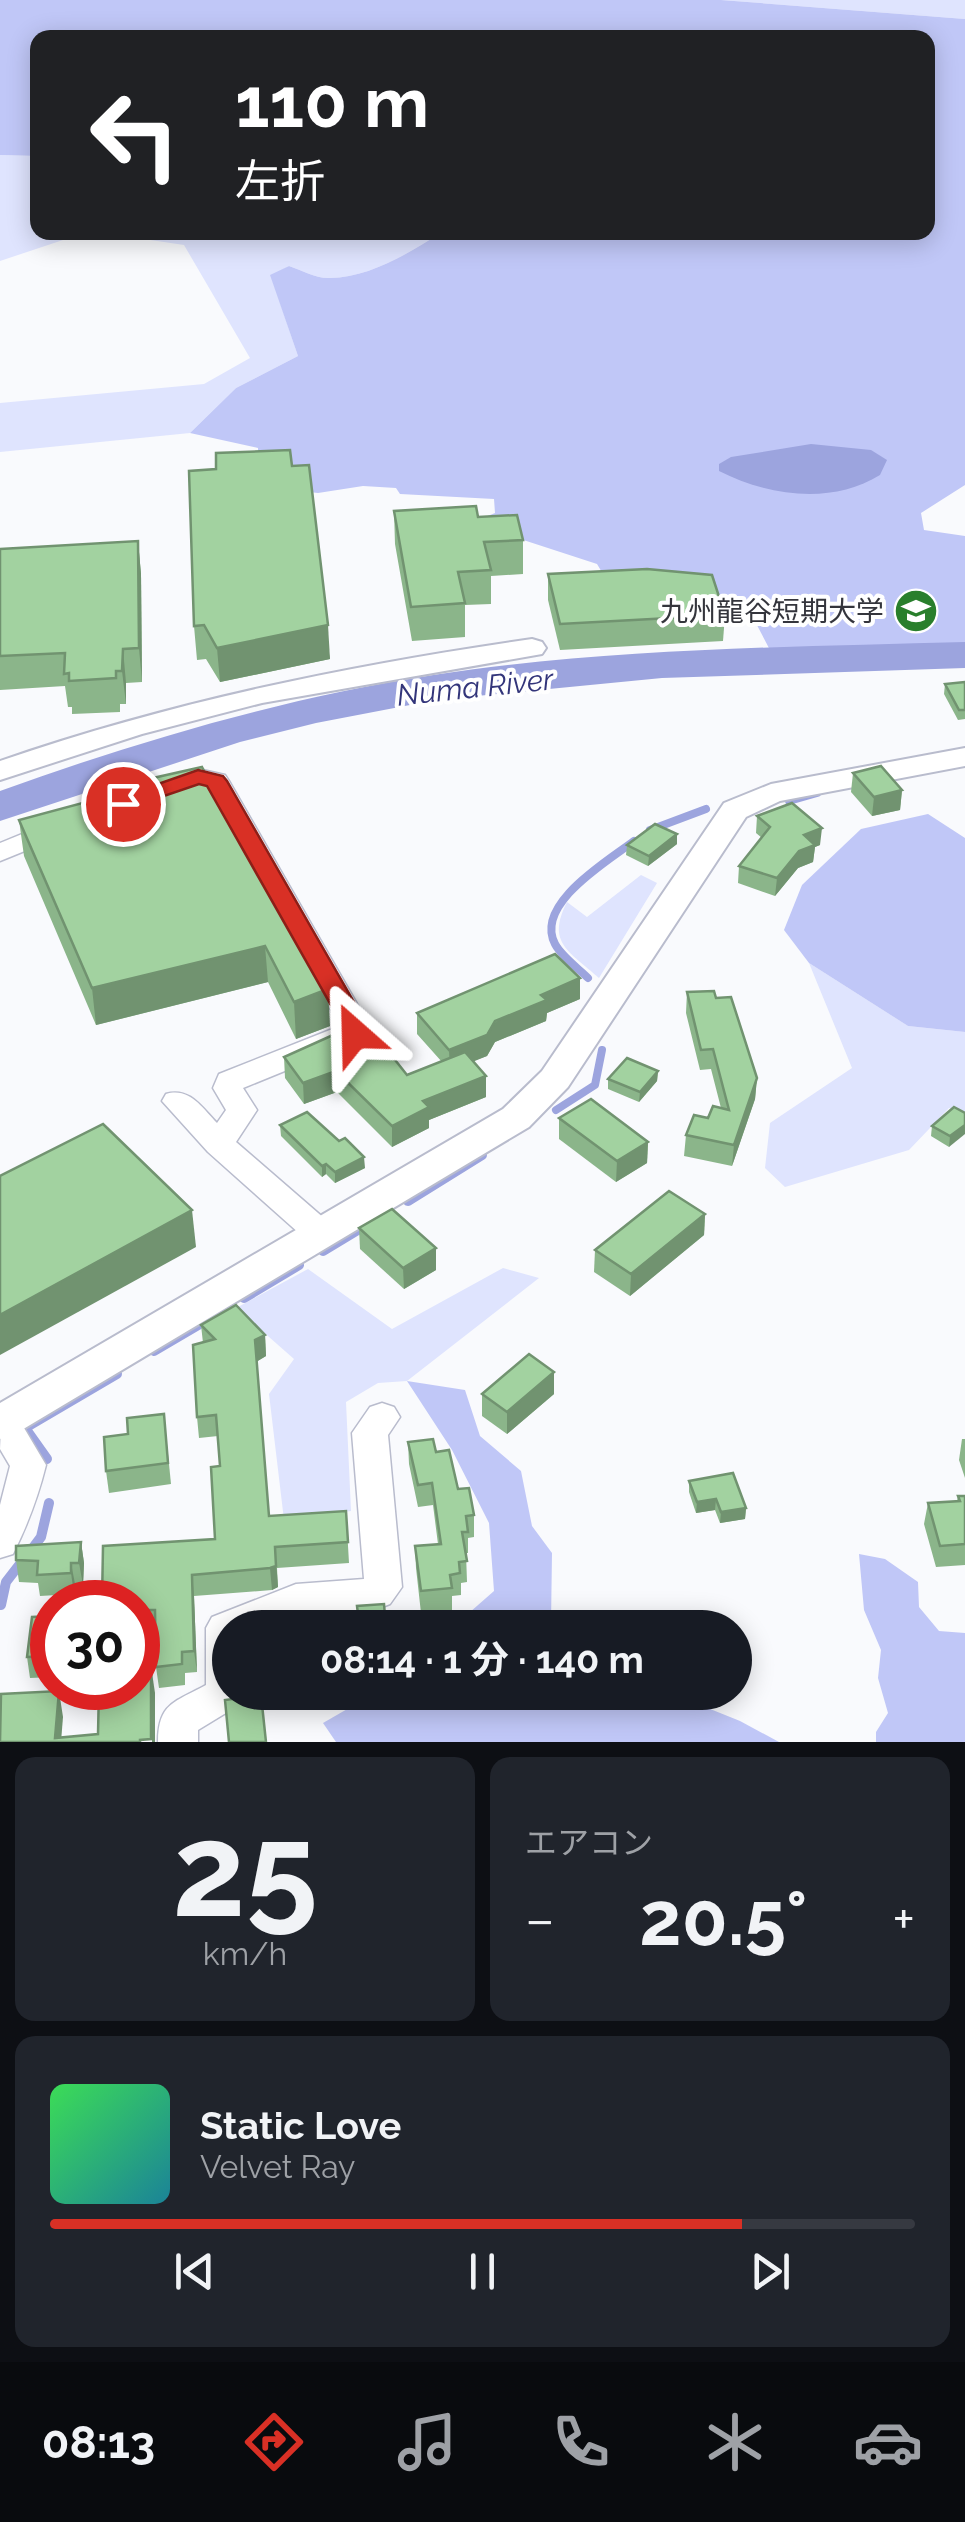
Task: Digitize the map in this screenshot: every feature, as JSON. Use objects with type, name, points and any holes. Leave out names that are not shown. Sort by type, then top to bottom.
[{"type":"street","points":[[0,771],[90,738],[276,688],[376,668],[532,648]]},
{"type":"street","points":[[0,1543],[18,1506],[28,1464],[1,1422],[516,1118],[555,1079],[735,810],[771,793],[965,757]]},
{"type":"street","points":[[142,797],[198,777],[216,781],[358,1030],[230,1081],[228,1088],[242,1110],[219,1144]]},
{"type":"street","points":[[0,853],[86,817]]},
{"type":"street","points":[[177,1102],[321,1234]]},
{"type":"street","points":[[178,1742],[178,1721],[225,1693],[225,1628],[296,1600],[377,1593],[383,1587],[370,1433],[382,1418]]},
{"type":"shaded area","points":[[0,0],[721,0],[965,19],[965,485],[921,513],[924,530],[965,536],[965,649],[771,652],[748,608],[704,589],[609,584],[597,564],[493,530],[480,519],[495,513],[494,499],[400,494],[396,488],[363,486],[318,493],[300,491],[258,468],[258,448],[190,433],[236,388],[298,356],[270,275],[289,266],[323,278],[342,277],[372,269],[428,240],[935,240],[935,30],[30,30],[30,156],[0,155]]},
{"type":"shaded area","points":[[721,0],[965,0],[965,19]]},
{"type":"shaded area","points":[[0,155],[30,156],[30,240],[63,240],[0,261]]},
{"type":"shaded area","points":[[150,240],[428,240],[357,274],[323,278],[289,266],[271,276],[298,356],[236,388],[190,433],[0,452],[0,403],[204,384],[250,358],[184,245]]},
{"type":"shaded area","points":[[811,444],[871,450],[887,460],[880,475],[841,491],[821,494],[779,491],[719,471],[719,464],[731,457]]},
{"type":"shaded area","points":[[928,814],[965,838],[965,1032],[908,1026],[809,963],[784,930],[802,885],[861,829]]},
{"type":"shaded area","points":[[641,875],[657,883],[599,978],[564,945],[560,937],[561,916],[567,902],[587,917]]},
{"type":"shaded area","points":[[809,963],[908,1026],[965,1032],[965,1116],[949,1108],[909,1150],[785,1187],[765,1168],[770,1123],[852,1068]]},
{"type":"shaded area","points":[[503,1268],[539,1278],[407,1381],[378,1383],[346,1402],[351,1511],[284,1520],[269,1394],[294,1359],[236,1308],[308,1269],[392,1329]]},
{"type":"shaded area","points":[[407,1381],[465,1390],[480,1436],[521,1471],[532,1526],[552,1553],[551,1610],[472,1610],[494,1591],[489,1523],[452,1450]]},
{"type":"shaded area","points":[[859,1554],[885,1559],[918,1582],[919,1607],[939,1631],[965,1633],[965,1742],[876,1742],[876,1732],[888,1713],[878,1678],[881,1650],[864,1610]]},
{"type":"shaded area","points":[[346,1710],[713,1710],[779,1742],[336,1742],[323,1723]]},
{"type":"building","points":[[290,450],[292,466],[309,465],[328,625],[217,648],[204,625],[194,626],[189,471],[216,469],[216,453]]},
{"type":"building","points":[[476,506],[478,517],[517,515],[523,540],[484,542],[491,570],[458,572],[465,603],[411,607],[394,511]]},
{"type":"building","points":[[138,541],[139,648],[123,649],[122,671],[116,671],[116,678],[69,681],[69,673],[64,674],[65,653],[0,656],[0,549]]},
{"type":"building","points":[[647,569],[712,575],[725,615],[560,624],[548,574]]},
{"type":"building","points":[[965,682],[965,710],[959,710],[945,684]]},
{"type":"building","points":[[881,766],[902,790],[874,797],[853,773]]},
{"type":"building","points":[[202,767],[300,949],[307,948],[328,989],[294,1002],[265,946],[92,988],[19,820],[94,800],[91,793],[104,789]]},
{"type":"building","points":[[792,803],[822,828],[804,835],[815,845],[799,851],[777,878],[739,866],[770,827],[757,816]]},
{"type":"building","points":[[655,824],[677,834],[649,856],[627,845]]},
{"type":"building","points":[[555,954],[580,978],[541,995],[547,1000],[495,1021],[487,1035],[449,1050],[417,1013]]},
{"type":"building","points":[[714,991],[716,998],[731,997],[757,1078],[734,1145],[686,1135],[694,1115],[708,1118],[713,1106],[729,1110],[713,1049],[701,1050],[687,992]]},
{"type":"building","points":[[369,1027],[407,1075],[465,1052],[486,1076],[423,1101],[429,1107],[392,1126],[336,1071],[303,1083],[284,1057],[342,1031],[344,1035]]},
{"type":"building","points":[[627,1058],[658,1071],[640,1092],[608,1079]]},
{"type":"building","points":[[591,1099],[648,1142],[617,1161],[559,1118]]},
{"type":"building","points":[[954,1107],[965,1113],[965,1125],[950,1136],[932,1126]]},
{"type":"building","points":[[307,1112],[339,1141],[345,1138],[364,1157],[335,1172],[326,1164],[322,1166],[280,1125]]},
{"type":"building","points":[[103,1124],[192,1210],[0,1315],[0,1176]]},
{"type":"building","points":[[669,1191],[705,1214],[631,1274],[595,1250]]},
{"type":"building","points":[[392,1209],[436,1248],[403,1268],[359,1228]]},
{"type":"building","points":[[236,1305],[265,1335],[255,1340],[269,1516],[346,1511],[348,1542],[275,1547],[276,1566],[192,1575],[194,1651],[182,1652],[182,1664],[160,1667],[160,1580],[102,1580],[103,1546],[215,1539],[211,1467],[220,1466],[216,1415],[197,1417],[193,1345],[215,1339],[201,1325]]},
{"type":"building","points":[[529,1354],[554,1372],[507,1412],[482,1394]]},
{"type":"building","points":[[164,1414],[168,1463],[106,1471],[104,1437],[128,1434],[127,1418]]},
{"type":"building","points":[[433,1439],[436,1452],[449,1450],[458,1489],[469,1488],[474,1515],[466,1516],[468,1532],[462,1532],[467,1561],[459,1562],[460,1573],[450,1575],[452,1588],[421,1591],[415,1546],[441,1544],[432,1483],[418,1485],[408,1442]]},
{"type":"building","points":[[733,1473],[746,1508],[721,1512],[716,1499],[697,1502],[689,1481]]},
{"type":"building","points":[[958,1496],[965,1496],[965,1544],[940,1546],[928,1503],[960,1501]]},
{"type":"building","points":[[81,1542],[79,1563],[71,1563],[71,1573],[37,1575],[38,1561],[16,1560],[16,1546]]},
{"type":"building","points":[[384,1604],[384,1610],[358,1610],[357,1606]]},
{"type":"building","points":[[30,1692],[30,1710],[57,1710],[55,1738],[98,1734],[99,1710],[151,1710],[151,1739],[140,1742],[0,1742],[1,1694]]},
{"type":"building","points":[[226,1710],[263,1710],[266,1742],[229,1742]]},
{"type":"waterway","name":"Numa River","points":[[0,807],[224,733],[436,687],[662,666],[965,655]]},
{"type":"waterway","points":[[789,801],[817,793]]},
{"type":"waterway","points":[[650,830],[706,809]]},
{"type":"waterway","points":[[588,978],[555,944],[551,929],[555,914],[577,885],[634,841]]},
{"type":"waterway","points":[[556,1110],[595,1085],[602,1050]]},
{"type":"waterway","points":[[408,1201],[482,1155]]},
{"type":"waterway","points":[[323,1251],[366,1225]]},
{"type":"waterway","points":[[244,1298],[299,1265]]},
{"type":"waterway","points":[[154,1351],[217,1314]]},
{"type":"waterway","points":[[47,1459],[25,1428],[117,1374]]},
{"type":"waterway","points":[[32,1549],[41,1537],[49,1503]]},
{"type":"waterway","points":[[1,1605],[6,1582],[23,1560]]},
{"type":"place","name":"九州龍谷短期大学","points":[[916,611]]},
{"type":"route","points":[[123,804],[198,777],[216,781],[358,1030],[355,1034]]}]
